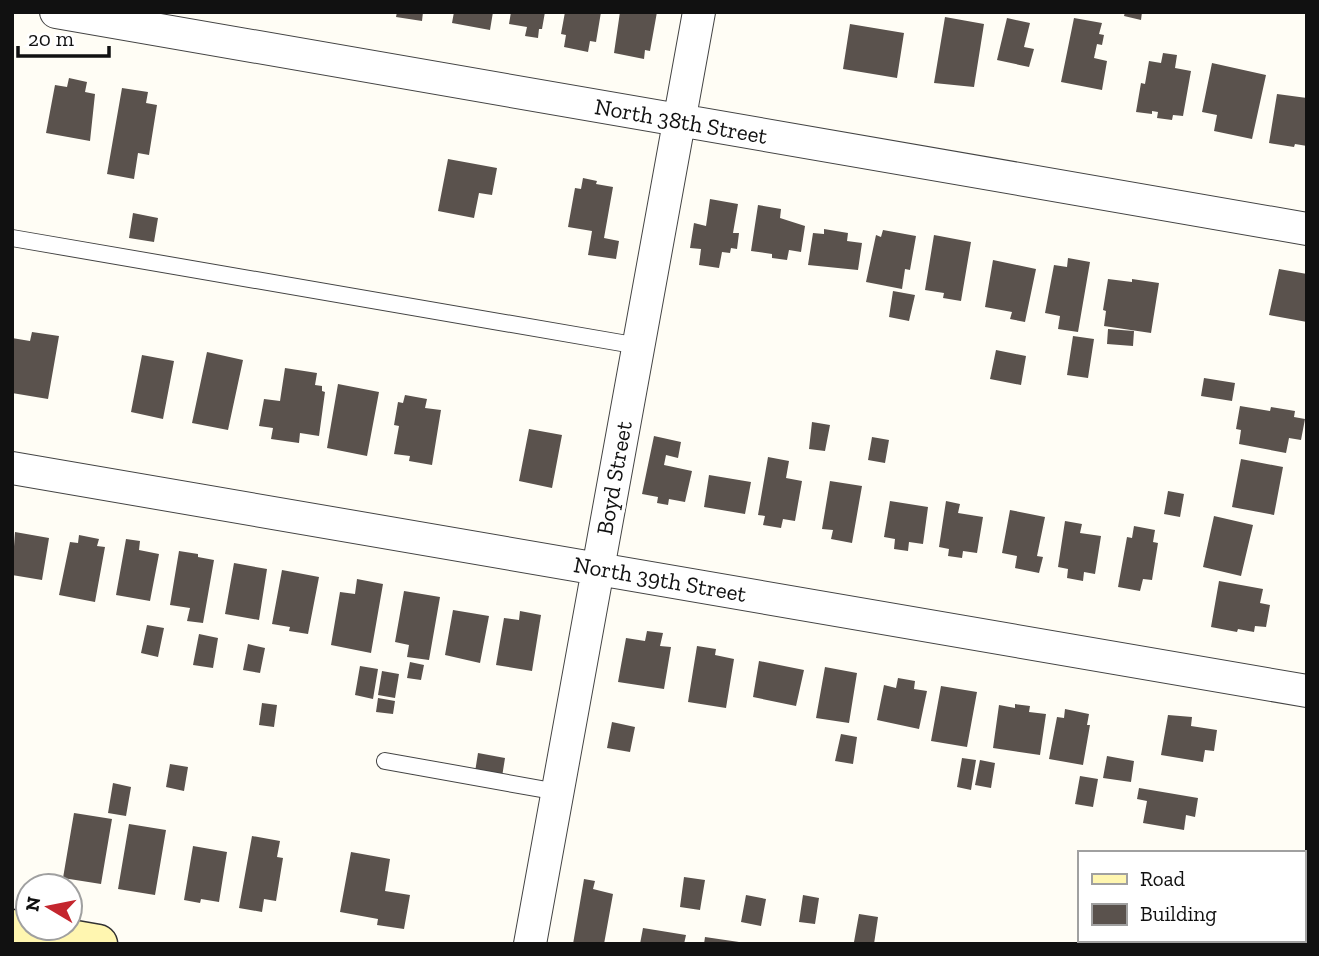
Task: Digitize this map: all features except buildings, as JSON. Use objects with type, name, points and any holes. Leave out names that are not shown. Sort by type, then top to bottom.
[{"type":"street","name":"North 38th Street","points":[[56,12],[1307,229]]},
{"type":"street","name":"Boyd Street","points":[[530,944],[699,12]]},
{"type":"street","name":"North 39th Street","points":[[12,468],[1307,691]]},
{"type":"street","points":[[12,929],[97,944]]},
{"type":"lane","points":[[12,238],[639,346]]},
{"type":"lane","points":[[385,761],[558,792]]}]
